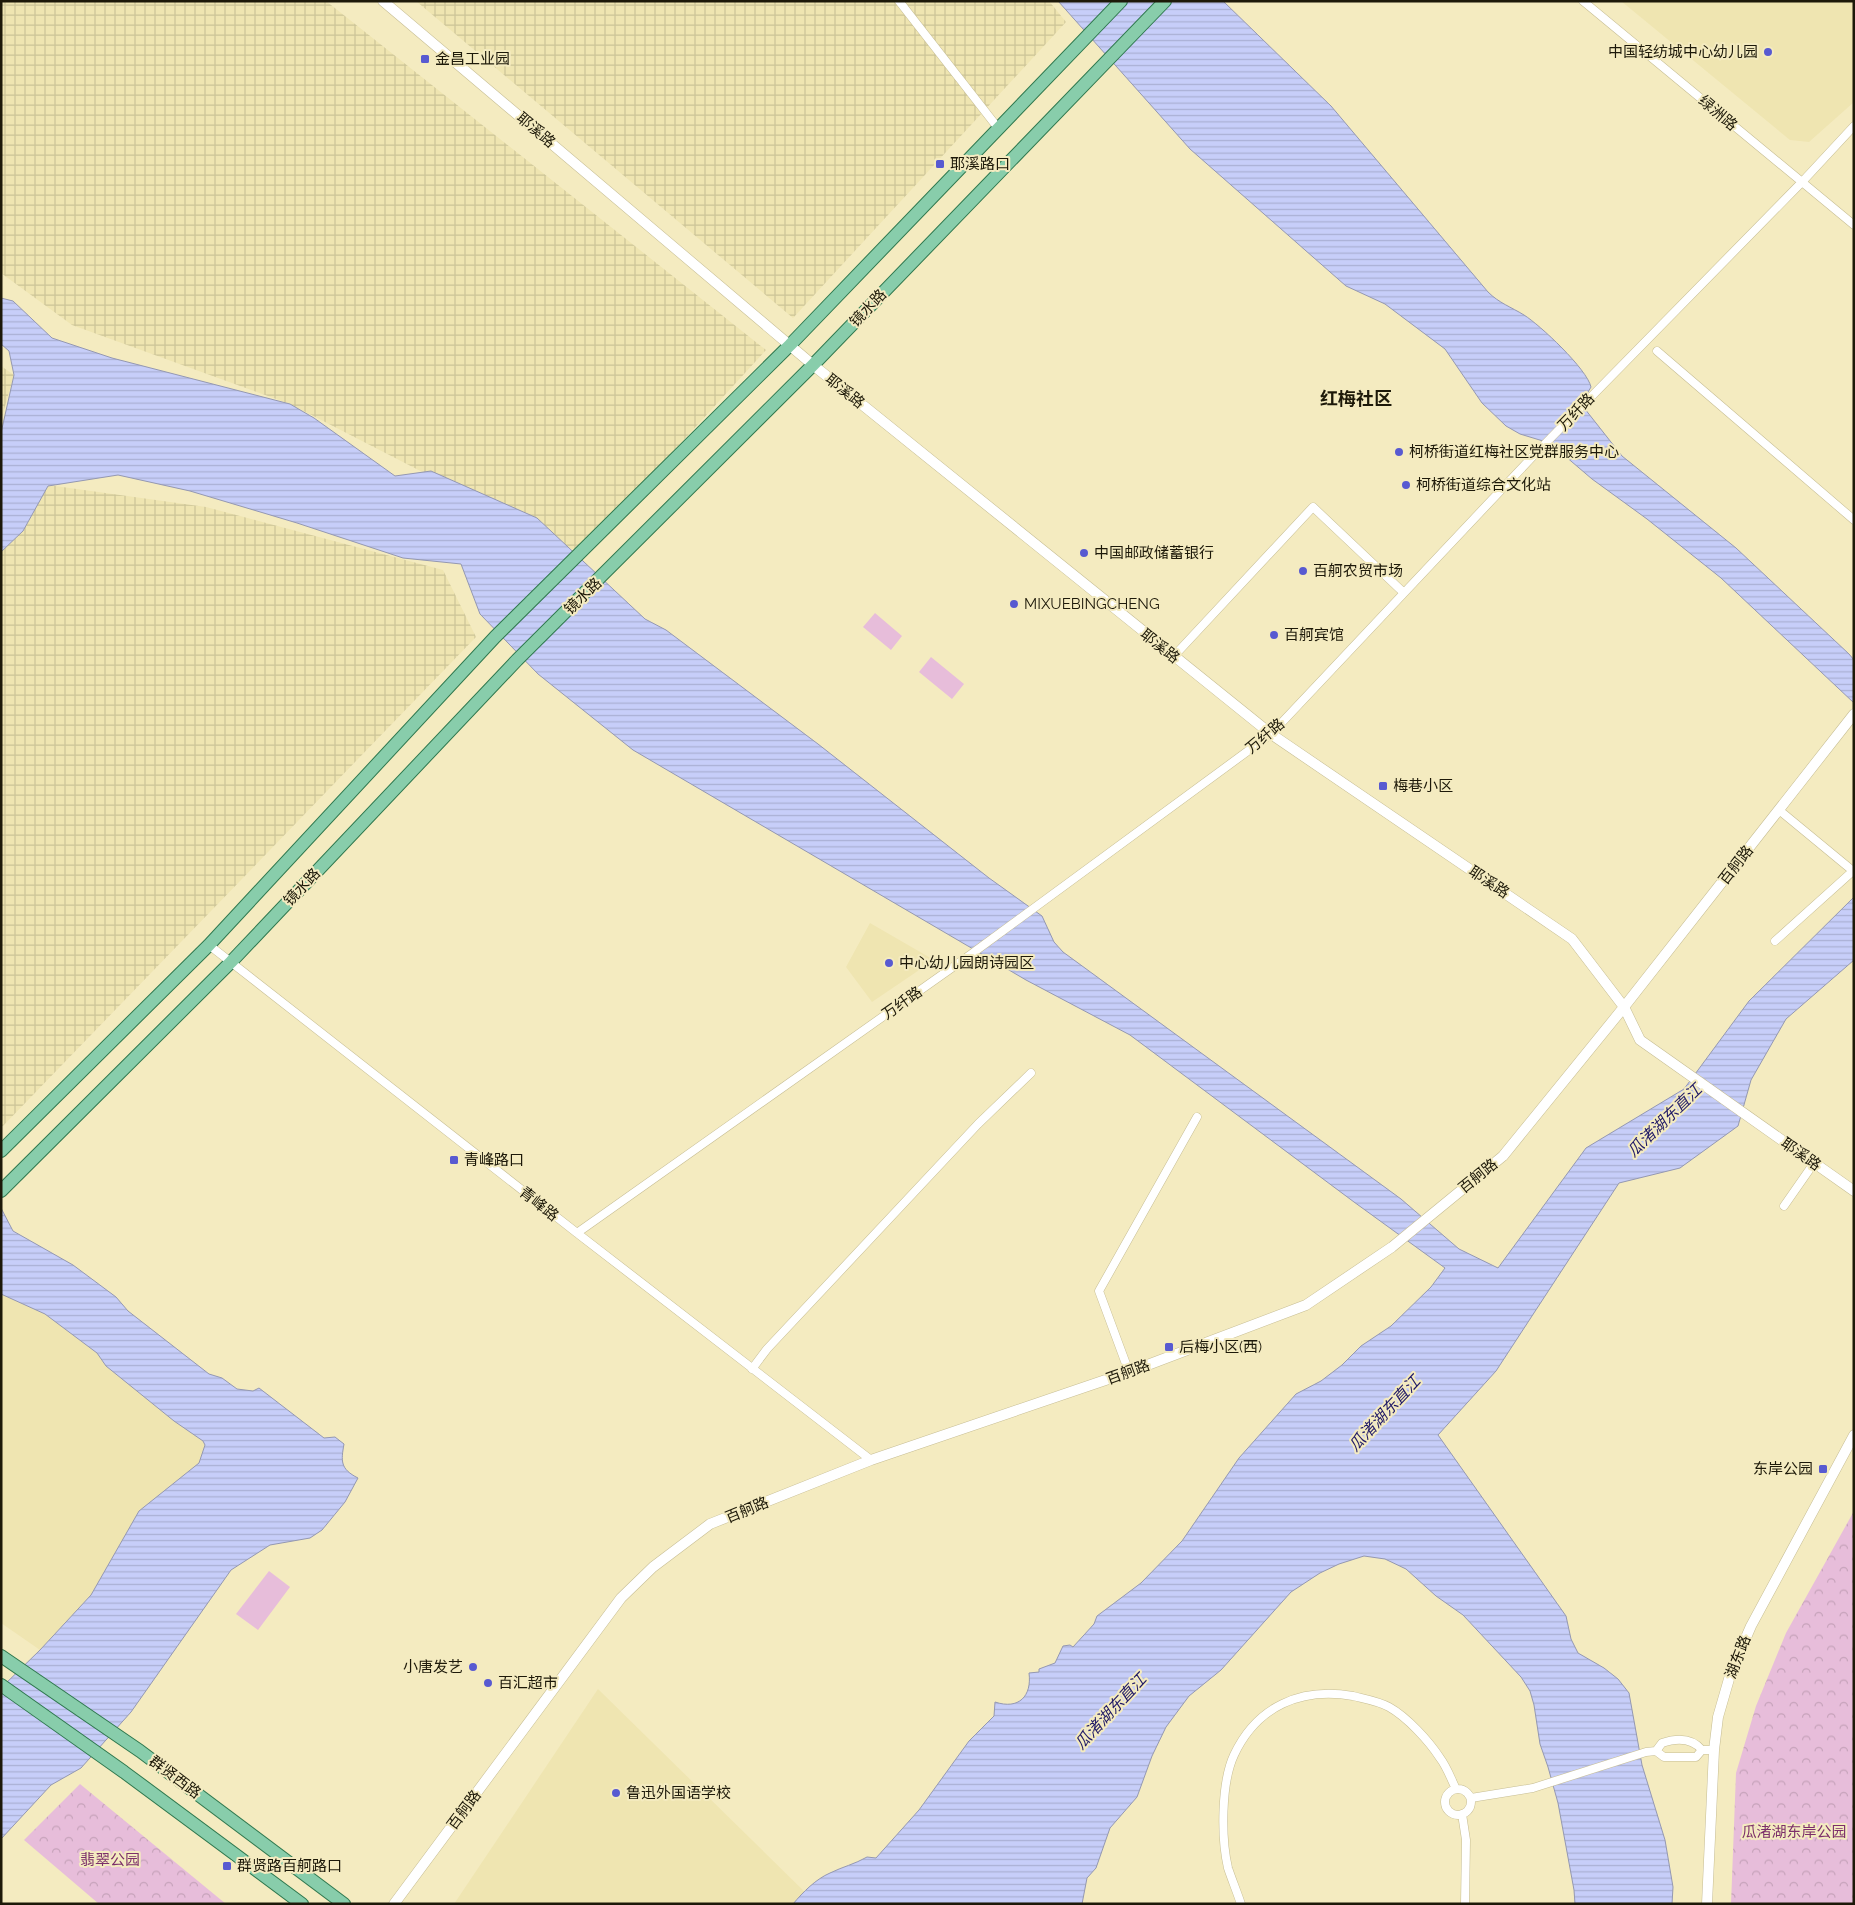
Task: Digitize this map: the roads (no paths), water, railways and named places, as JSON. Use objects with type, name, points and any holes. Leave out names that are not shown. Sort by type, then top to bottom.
[{"type":"main road","name":"镜水路","points":[[1,1151],[209,945],[495,637],[790,345],[1121,1]]},
{"type":"main road","name":"镜水路","points":[[1,1191],[231,962],[517,660],[813,365],[1165,1]]},
{"type":"main road","name":"群贤西路","points":[[1,1656],[140,1751],[344,1904]]},
{"type":"main road","name":"群贤西路","points":[[1,1685],[124,1772],[302,1904]]},
{"type":"street","name":"耶溪路","points":[[383,1],[813,365],[1271,734],[1572,939],[1624,1007],[1640,1040],[1854,1191]]},
{"type":"street","points":[[899,1],[998,128]]},
{"type":"street","name":"绿洲路","points":[[1583,1],[1854,225]]},
{"type":"street","name":"万纤路","points":[[577,1233],[1043,902],[1271,734],[1535,454],[1802,182],[1854,126]]},
{"type":"street","points":[[1657,351],[1854,520]]},
{"type":"street","points":[[1174,656],[1313,507],[1404,593]]},
{"type":"street","name":"百舸路","points":[[394,1904],[621,1598],[653,1567],[710,1524],[871,1460],[1130,1372],[1306,1305],[1392,1246],[1437,1210],[1503,1156],[1624,1007],[1854,714]]},
{"type":"street","points":[[1774,941],[1853,871],[1779,810]]},
{"type":"street","name":"青峰路","points":[[209,945],[871,1460]]},
{"type":"street","points":[[752,1368],[767,1349],[971,1130],[1031,1073]]},
{"type":"street","points":[[1130,1372],[1099,1290],[1197,1117]]},
{"type":"street","points":[[1784,1206],[1814,1163]]},
{"type":"street","name":"湖东路","points":[[1707,1904],[1714,1750],[1718,1717],[1731,1672],[1750,1626],[1854,1435]]},
{"type":"street","points":[[1241,1904],[1228,1867],[1224,1833],[1224,1794],[1233,1756],[1249,1729],[1271,1709],[1293,1699],[1319,1693],[1368,1699],[1390,1708],[1416,1729],[1441,1758],[1456,1789]]},
{"type":"street","points":[[1656,1751],[1662,1743],[1685,1740],[1696,1742],[1702,1750]]},
{"type":"street","points":[[1471,1798],[1533,1788],[1646,1752],[1656,1751],[1664,1757],[1696,1757],[1702,1750],[1714,1750]]},
{"type":"street","points":[[1456,1789],[1464,1790],[1471,1798],[1469,1809],[1462,1814],[1450,1812],[1446,1805],[1448,1793],[1456,1789]]},
{"type":"street","points":[[1462,1814],[1466,1840],[1465,1904]]},
{"type":"water","points":[[1058,1],[1223,1],[1331,106],[1488,292],[1531,320],[1572,359],[1588,379],[1591,387],[1581,404],[1622,456],[1736,548],[1849,654],[1854,660],[1854,703],[1721,578],[1647,519],[1592,479],[1558,450],[1543,441],[1520,434],[1506,426],[1482,403],[1445,349],[1385,304],[1346,286],[1190,149]]},
{"type":"water","name":"瓜渚湖东直江","points":[[1,298],[13,301],[52,338],[112,358],[290,404],[314,418],[395,476],[431,471],[537,518],[645,619],[666,630],[818,744],[989,878],[1042,916],[1054,942],[1063,952],[1401,1199],[1459,1249],[1498,1268],[1586,1148],[1684,1089],[1749,1001],[1854,897],[1854,960],[1786,1019],[1751,1080],[1738,1126],[1680,1168],[1619,1183],[1496,1371],[1438,1435],[1566,1616],[1571,1639],[1578,1653],[1604,1668],[1618,1679],[1629,1693],[1642,1765],[1665,1840],[1673,1887],[1672,1904],[1575,1904],[1558,1803],[1540,1744],[1530,1691],[1521,1677],[1463,1615],[1436,1596],[1406,1569],[1385,1559],[1364,1556],[1339,1564],[1320,1573],[1291,1592],[1221,1670],[1189,1696],[1166,1727],[1152,1756],[1137,1797],[1110,1828],[1096,1868],[1087,1878],[1082,1904],[793,1904],[810,1886],[825,1876],[867,1857],[876,1858],[919,1810],[969,1741],[994,1716],[995,1702],[1011,1704],[1022,1699],[1028,1688],[1029,1673],[1039,1672],[1039,1669],[1055,1663],[1063,1646],[1070,1645],[1073,1647],[1094,1624],[1097,1616],[1141,1583],[1182,1541],[1239,1458],[1296,1394],[1321,1381],[1342,1365],[1361,1346],[1391,1326],[1431,1287],[1445,1268],[1130,1035],[1026,980],[633,750],[538,674],[480,614],[461,564],[403,558],[297,523],[190,491],[118,475],[48,486],[23,531],[1,552],[1,433],[14,375],[9,351],[1,344]]},
{"type":"water","points":[[1,1208],[13,1231],[73,1265],[116,1297],[128,1311],[209,1374],[222,1378],[237,1389],[253,1391],[259,1388],[324,1438],[335,1437],[344,1444],[342,1460],[345,1468],[358,1478],[345,1502],[322,1530],[310,1538],[270,1545],[231,1570],[131,1712],[81,1768],[51,1785],[1,1839],[1,1688],[40,1650],[91,1595],[139,1511],[199,1463],[205,1445],[203,1441],[174,1421],[106,1366],[97,1353],[45,1314],[1,1294]]},
{"type":"place","name":"中国轻纺城中心幼儿园","points":[[1768,52]]},
{"type":"place","name":"金昌工业园","points":[[425,59]]},
{"type":"place","name":"耶溪路口","points":[[940,164]]},
{"type":"place","name":"柯桥街道红梅社区党群服务中心","points":[[1399,452]]},
{"type":"place","name":"柯桥街道综合文化站","points":[[1406,485]]},
{"type":"place","name":"中国邮政储蓄银行","points":[[1084,553]]},
{"type":"place","name":"百舸农贸市场","points":[[1303,571]]},
{"type":"place","name":"MIXUEBINGCHENG","points":[[1014,604]]},
{"type":"place","name":"百舸宾馆","points":[[1274,635]]},
{"type":"place","name":"梅巷小区","points":[[1383,786]]},
{"type":"place","name":"中心幼儿园朗诗园区","points":[[889,963]]},
{"type":"place","name":"青峰路口","points":[[454,1160]]},
{"type":"place","name":"后梅小区(西)","points":[[1169,1347]]},
{"type":"place","name":"东岸公园","points":[[1823,1469]]},
{"type":"place","name":"小唐发艺","points":[[473,1667]]},
{"type":"place","name":"百汇超市","points":[[488,1683]]},
{"type":"place","name":"鲁迅外国语学校","points":[[616,1793]]},
{"type":"place","name":"群贤路百舸路口","points":[[227,1866]]},
{"type":"district","name":"红梅社区","points":[[1356,399]]},
{"type":"park label","name":"瓜渚湖东岸公园","points":[[1794,1832]]},
{"type":"park label","name":"翡翠公园","points":[[110,1860]]}]
